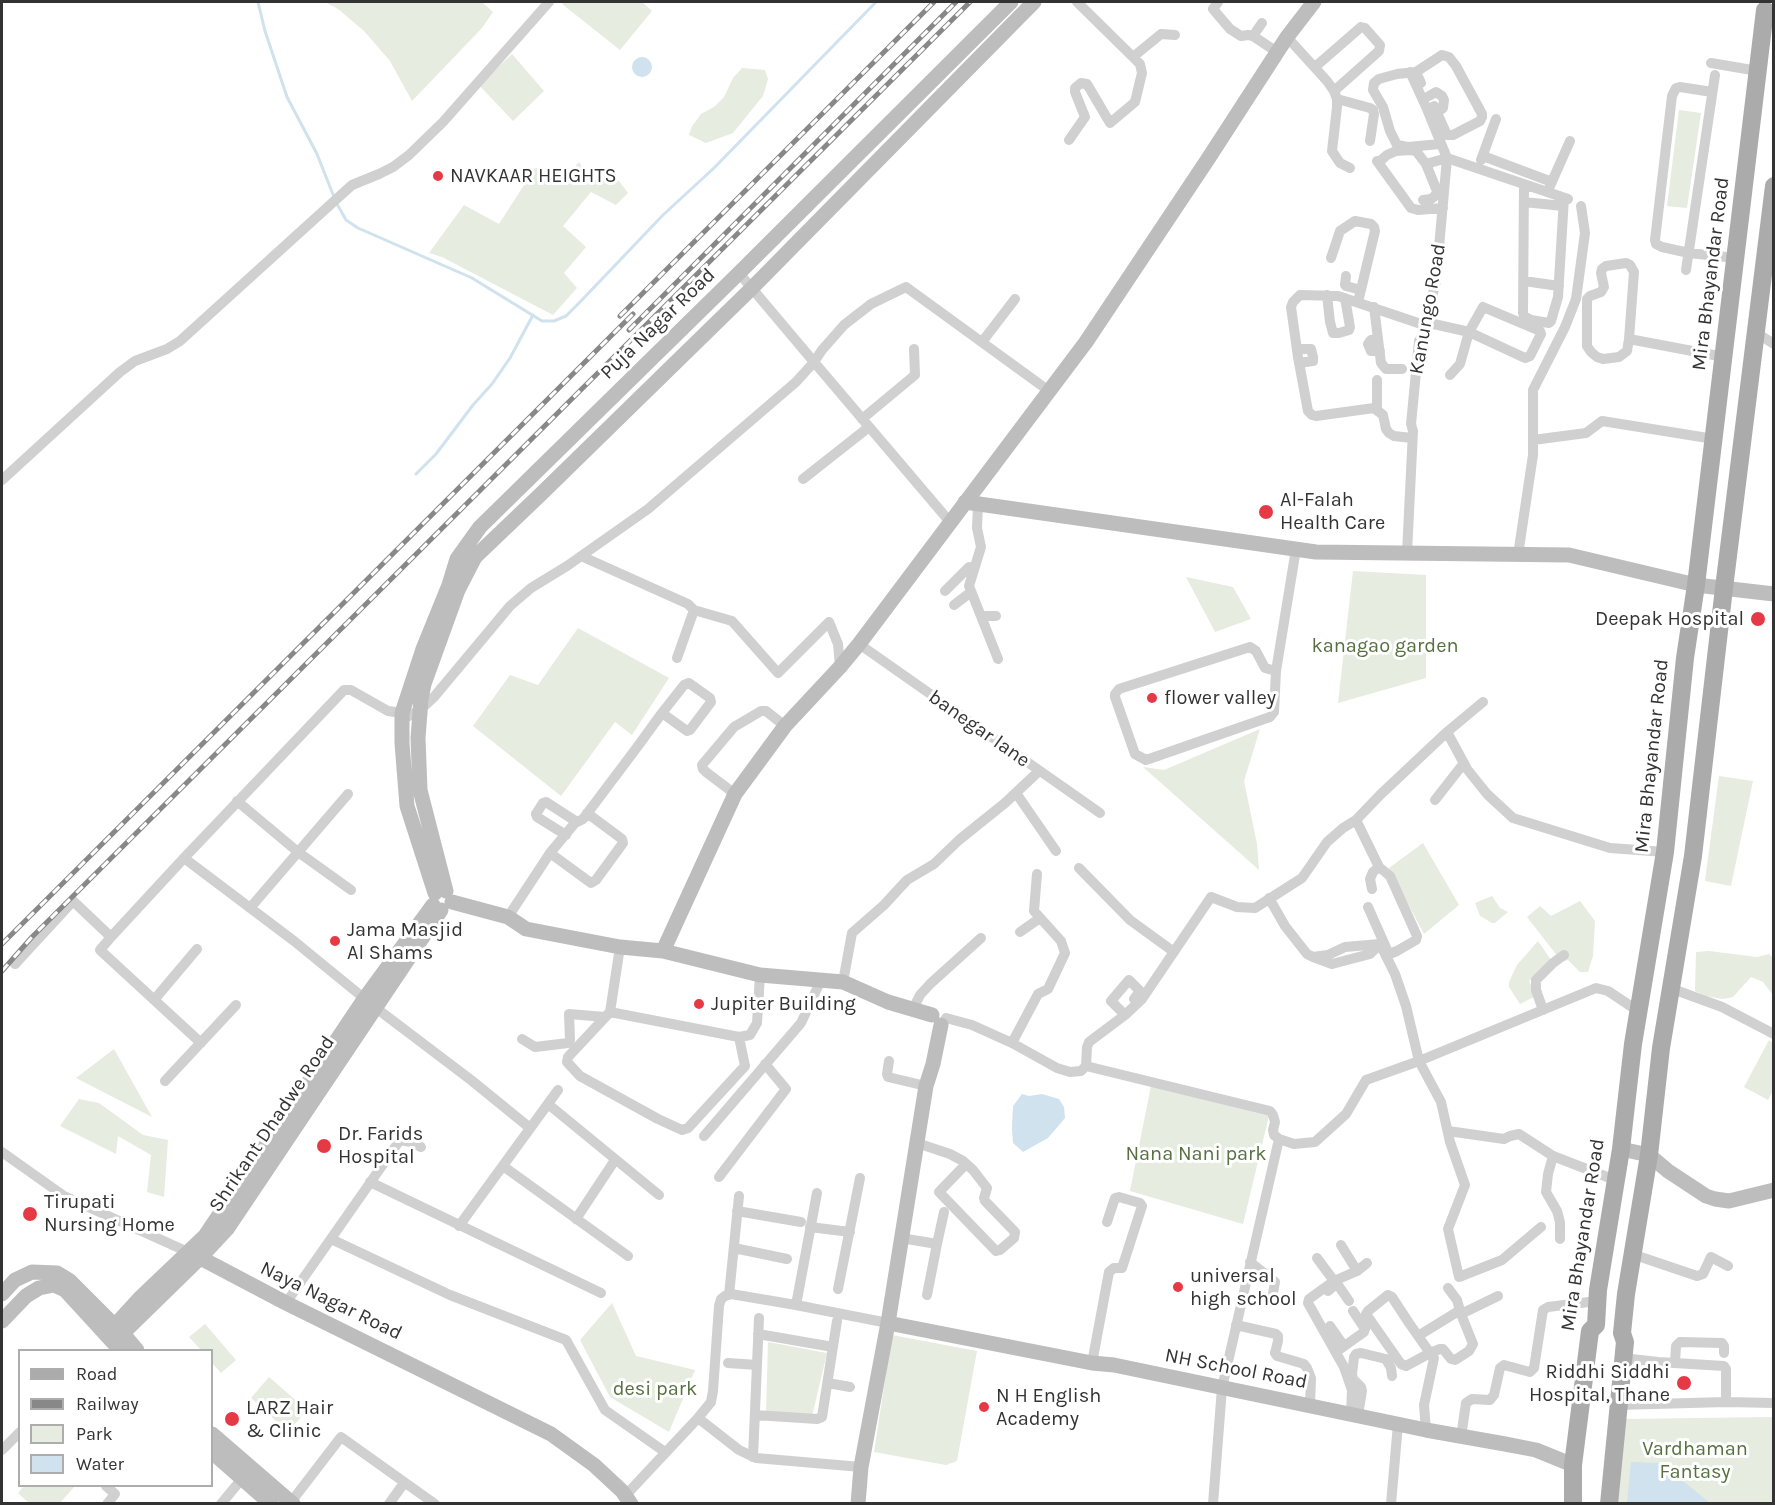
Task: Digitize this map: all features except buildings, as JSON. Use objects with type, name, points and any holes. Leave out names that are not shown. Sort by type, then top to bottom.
[{"type":"main road","name":"Mira Bhayandar Road","points":[[1573,1503],[1573,1465],[1590,1331],[1596,1324],[1597,1301],[1621,1149],[1638,1011],[1665,852],[1685,658],[1714,439],[1765,9]]},
{"type":"main road","points":[[1601,1503],[1626,1294],[1649,1155],[1670,988],[1693,856],[1755,333],[1769,257],[1773,186]]},
{"type":"main road","points":[[1579,1503],[1580,1466],[1596,1324]]},
{"type":"main road","points":[[1609,1503],[1625,1342],[1622,1333]]},
{"type":"street","points":[[2,480],[120,372],[135,361],[167,349],[180,341],[352,185],[386,171],[409,155],[443,122],[549,2]]},
{"type":"street","name":"Puja Nagar Road","points":[[441,900],[407,806],[402,743],[403,716],[423,649],[457,559],[475,533],[1011,2]]},
{"type":"street","name":"Puja Nagar Road","points":[[441,900],[420,790],[418,738],[420,710],[424,684],[458,590],[475,557],[752,288],[1035,2]]},
{"type":"street","points":[[1070,140],[1085,117],[1075,88],[1081,83],[1087,84],[1109,123],[1135,102],[1142,73],[1140,64],[1077,2]]},
{"type":"street","points":[[1218,2],[1213,9],[1230,30],[1241,36],[1253,36],[1277,52]]},
{"type":"street","points":[[663,951],[735,794],[785,726],[859,644],[950,522],[972,503],[1099,323],[1287,37],[1314,2]]},
{"type":"street","points":[[1253,36],[1262,23]]},
{"type":"street","points":[[1315,67],[1361,27],[1365,28],[1380,45],[1379,51],[1336,95],[1332,151],[1340,163],[1350,168]]},
{"type":"street","points":[[1133,57],[1161,34],[1175,34]]},
{"type":"street","points":[[1287,37],[1315,67],[1336,95],[1373,110],[1370,141]]},
{"type":"street","points":[[1412,73],[1447,135],[1480,120],[1482,114],[1449,57],[1442,55],[1412,73],[1397,74],[1379,79],[1374,83],[1373,90],[1383,107],[1397,145],[1408,147],[1440,144]]},
{"type":"street","points":[[1711,63],[1758,71]]},
{"type":"street","points":[[1686,270],[1715,75]]},
{"type":"street","points":[[1712,92],[1680,87],[1676,88],[1672,96],[1655,240],[1656,244],[1662,247],[1689,253],[1736,258]]},
{"type":"street","points":[[1432,106],[1440,144],[1447,158]]},
{"type":"street","points":[[1478,169],[1496,119]]},
{"type":"street","points":[[1550,187],[1570,141]]},
{"type":"street","points":[[1424,200],[1431,199],[1437,191],[1426,164],[1416,151],[1396,151],[1378,162],[1411,208],[1426,210],[1443,208]]},
{"type":"street","points":[[1483,156],[1550,187],[1565,201]]},
{"type":"street","points":[[1426,164],[1447,158],[1524,184],[1550,187]]},
{"type":"street","name":"Kanungo Road","points":[[1407,553],[1411,424],[1419,341],[1436,281],[1447,158]]},
{"type":"street","points":[[1524,184],[1524,316],[1531,320],[1549,323],[1558,297],[1565,201]]},
{"type":"street","points":[[1524,202],[1565,201]]},
{"type":"street","points":[[1518,555],[1533,455],[1533,390],[1536,380],[1565,327],[1576,299],[1585,233],[1581,206]]},
{"type":"street","points":[[1331,258],[1340,231],[1355,221],[1374,226],[1375,231],[1358,302]]},
{"type":"street","points":[[1626,263],[1634,272],[1629,339],[1627,351],[1618,357],[1603,359],[1591,352],[1587,346],[1587,299],[1601,292],[1604,287],[1602,269],[1606,266],[1626,263]]},
{"type":"street","points":[[739,273],[950,522]]},
{"type":"street","points":[[1346,276],[1346,286],[1361,290]]},
{"type":"street","points":[[1524,281],[1559,286]]},
{"type":"street","points":[[201,1043],[100,950],[237,801],[344,690],[351,690],[388,711],[403,716],[420,710],[435,697],[510,606],[531,588],[648,509],[796,382],[844,325],[872,304],[906,287],[1049,391]]},
{"type":"street","points":[[1327,295],[1333,333],[1349,330],[1346,298]]},
{"type":"street","points":[[1377,409],[1316,416],[1308,411],[1292,307],[1293,302],[1300,296],[1327,295],[1346,298],[1424,328],[1469,332],[1526,358],[1530,356],[1540,331],[1483,307],[1469,332],[1460,363],[1450,375]]},
{"type":"street","points":[[982,342],[1015,299]]},
{"type":"street","points":[[1374,307],[1381,363],[1386,369],[1402,369]]},
{"type":"street","points":[[1755,333],[1773,344]]},
{"type":"street","points":[[1629,339],[1724,357]]},
{"type":"street","points":[[803,479],[866,423],[915,375],[914,349]]},
{"type":"street","points":[[1377,380],[1377,409],[1383,415],[1386,429],[1394,436],[1412,434]]},
{"type":"street","points":[[1533,440],[1586,433],[1602,421],[1714,439]]},
{"type":"street","points":[[972,503],[1316,552],[1569,555],[1696,585],[1773,594]]},
{"type":"street","points":[[972,503],[981,547],[972,565],[969,586],[998,659]]},
{"type":"street","points":[[475,533],[487,546]]},
{"type":"street","points":[[1276,671],[1265,668],[1256,651],[1250,647],[1119,689],[1115,697],[1135,754],[1146,760],[1270,717],[1274,712],[1276,671],[1296,549]]},
{"type":"street","points":[[581,556],[688,604],[694,610],[732,621],[778,673],[829,622],[838,644],[840,667]]},
{"type":"street","points":[[945,591],[972,565]]},
{"type":"street","points":[[954,605],[972,592]]},
{"type":"street","points":[[677,658],[694,610]]},
{"type":"street","points":[[981,616],[996,616]]},
{"type":"street","name":"banegar lane","points":[[859,644],[1100,813]]},
{"type":"street","points":[[508,917],[550,853],[587,813],[662,713],[684,685],[689,683],[710,698],[711,702],[687,731],[662,713]]},
{"type":"street","points":[[441,900],[508,917],[526,929],[620,947],[663,951],[760,975],[843,982],[888,1002],[940,1019],[972,1026],[1012,1043],[1058,1068],[1070,1072],[1081,1071],[1086,1066],[1089,1042],[1142,999],[1211,897],[1237,907],[1255,908],[1302,878],[1327,842],[1356,820],[1447,732],[1483,702]]},
{"type":"street","points":[[735,794],[706,772],[702,765],[734,727],[762,711],[766,711],[785,726]]},
{"type":"street","points":[[1447,732],[1464,764],[1487,794],[1513,818],[1610,848],[1665,852]]},
{"type":"street","points":[[1435,800],[1464,764]]},
{"type":"street","points":[[843,982],[852,933],[884,905],[907,880],[934,864],[958,840],[1016,793],[1039,771]]},
{"type":"street","points":[[1016,793],[1056,851]]},
{"type":"street","points":[[250,908],[348,794]]},
{"type":"street","points":[[237,801],[298,852],[351,890]]},
{"type":"street","points":[[566,835],[537,817],[536,814],[543,802],[577,822]]},
{"type":"street","points":[[550,853],[591,883],[596,880],[623,843],[622,839],[587,813]]},
{"type":"street","points":[[1356,820],[1379,867],[1390,876],[1417,936],[1416,940],[1397,951],[1389,952],[1368,907]]},
{"type":"street","points":[[184,858],[530,1128]]},
{"type":"street","points":[[1372,889],[1370,879],[1379,867]]},
{"type":"street","points":[[1079,868],[1130,920],[1174,952]]},
{"type":"street","points":[[1012,1043],[1038,994],[1048,989],[1065,953],[1061,941],[1034,911],[1037,874]]},
{"type":"street","points":[[1269,898],[1286,927],[1307,954],[1313,957],[1345,947],[1380,944],[1395,974],[1406,1006],[1419,1061],[1441,1102],[1466,1185],[1448,1230],[1458,1277],[1502,1260],[1541,1227]]},
{"type":"street","name":"Shrikant Dhadwe Road","points":[[117,1337],[194,1255],[227,1229],[370,1003],[441,900]]},
{"type":"street","points":[[15,963],[73,901],[111,937]]},
{"type":"street","points":[[1020,932],[1040,918]]},
{"type":"street","points":[[913,1009],[920,995],[930,984],[981,938]]},
{"type":"street","points":[[620,947],[607,1015],[568,1057],[567,1062],[580,1076],[682,1130],[688,1128],[745,1066],[739,1037]]},
{"type":"street","points":[[154,1000],[197,949]]},
{"type":"street","points":[[1543,1010],[1536,990],[1536,980],[1564,955]]},
{"type":"street","points":[[522,1039],[535,1047],[568,1043],[570,1014],[607,1015],[739,1037],[750,1035],[757,1023],[760,975]]},
{"type":"street","points":[[704,1136],[801,1023],[820,980]]},
{"type":"street","points":[[1086,1066],[1270,1111],[1275,1122],[1274,1135],[1279,1139],[1294,1144],[1315,1142],[1346,1114],[1366,1080],[1419,1061],[1596,988],[1608,991],[1638,1011]]},
{"type":"street","points":[[1670,988],[1722,1007],[1773,1034]]},
{"type":"street","points":[[165,1081],[236,1005]]},
{"type":"street","points":[[858,1503],[861,1467],[888,1323],[926,1086],[933,1064],[940,1019]]},
{"type":"street","points":[[889,1061],[888,1077],[926,1086]]},
{"type":"street","points":[[719,1178],[786,1089],[765,1064]]},
{"type":"street","points":[[459,1226],[558,1090]]},
{"type":"street","points":[[548,1104],[659,1195]]},
{"type":"street","points":[[1448,1131],[1504,1139],[1519,1134],[1553,1156],[1616,1180]]},
{"type":"street","points":[[1213,1503],[1222,1388],[1279,1139]]},
{"type":"street","points":[[286,1303],[400,1140],[421,1147]]},
{"type":"street","points":[[917,1143],[950,1154],[974,1170],[987,1188],[985,1201],[1015,1232],[1014,1238],[996,1251],[931,1183]]},
{"type":"street","points":[[1621,1149],[1649,1155],[1668,1171],[1706,1196],[1715,1199],[1729,1201],[1773,1190]]},
{"type":"street","name":"Naya Nagar Road","points":[[2,1152],[64,1196],[194,1255],[550,1434],[594,1465],[628,1500]]},
{"type":"street","points":[[1553,1156],[1546,1192],[1557,1211],[1560,1222],[1560,1239]]},
{"type":"street","points":[[576,1219],[615,1160]]},
{"type":"street","points":[[939,1192],[966,1164]]},
{"type":"street","points":[[502,1166],[628,1256]]},
{"type":"street","points":[[838,1289],[860,1178]]},
{"type":"street","points":[[370,1182],[601,1293]]},
{"type":"street","points":[[796,1305],[806,1225],[817,1193]]},
{"type":"street","points":[[729,1295],[739,1196]]},
{"type":"street","points":[[1092,1363],[1109,1272],[1114,1268],[1122,1268],[1142,1206],[1140,1203],[1115,1198],[1107,1222]]},
{"type":"street","points":[[737,1211],[850,1232]]},
{"type":"street","points":[[927,1295],[944,1212]]},
{"type":"street","points":[[901,1238],[937,1244]]},
{"type":"street","points":[[331,1239],[450,1295],[566,1340],[605,1410],[665,1452]]},
{"type":"street","points":[[1341,1245],[1356,1271]]},
{"type":"street","points":[[734,1248],[787,1259]]},
{"type":"street","points":[[1632,1254],[1697,1276],[1703,1274],[1711,1257],[1728,1266]]},
{"type":"street","points":[[1317,1258],[1334,1281]]},
{"type":"street","points":[[1250,1262],[1275,1282],[1272,1299],[1265,1302]]},
{"type":"street","points":[[1340,1349],[1319,1323],[1308,1303],[1309,1299],[1334,1281],[1367,1263]]},
{"type":"street","points":[[2,1294],[20,1277],[32,1272],[57,1274],[70,1281],[117,1337]]},
{"type":"street","points":[[2,1321],[33,1291],[54,1285],[65,1290],[117,1337],[135,1349]]},
{"type":"street","points":[[1319,1323],[1323,1319],[1313,1302],[1338,1285],[1365,1329],[1340,1349]]},
{"type":"street","points":[[1426,1430],[1424,1405],[1434,1358],[1430,1353],[1418,1336],[1392,1297],[1388,1295],[1366,1314],[1401,1364],[1406,1366],[1430,1353],[1440,1349],[1455,1360],[1472,1348],[1473,1344],[1457,1300],[1448,1288]]},
{"type":"street","points":[[628,1500],[665,1452],[711,1402],[721,1299],[729,1295],[888,1323]]},
{"type":"street","points":[[1418,1336],[1457,1312],[1461,1314],[1498,1296]]},
{"type":"street","points":[[1461,1437],[1466,1403],[1472,1399],[1490,1400],[1494,1395],[1500,1368],[1504,1365],[1530,1372],[1534,1368],[1543,1310],[1548,1307],[1597,1301]]},
{"type":"street","points":[[753,1457],[759,1318]]},
{"type":"street","points":[[754,1415],[820,1418],[823,1413],[837,1321]]},
{"type":"street","name":"NH School Road","points":[[888,1323],[1092,1363],[1114,1365],[1426,1430],[1536,1450],[1573,1465]]},
{"type":"street","points":[[1236,1325],[1276,1334],[1278,1336],[1275,1353],[1277,1356],[1304,1364],[1311,1378],[1310,1405]]},
{"type":"street","points":[[1330,1326],[1340,1349],[1352,1390],[1354,1415]]},
{"type":"street","points":[[758,1334],[833,1347]]},
{"type":"street","points":[[1675,1363],[1676,1346],[1680,1341],[1722,1343],[1724,1353]]},
{"type":"street","points":[[1354,1415],[1362,1391],[1353,1380],[1352,1374],[1356,1354],[1361,1353],[1386,1359],[1392,1376]]},
{"type":"street","points":[[1623,1358],[1724,1366],[1726,1369],[1726,1402]]},
{"type":"street","points":[[728,1363],[757,1365]]},
{"type":"street","points":[[828,1383],[850,1387]]},
{"type":"street","points":[[1618,1405],[1773,1403]]},
{"type":"street","points":[[698,1418],[739,1450],[753,1457],[861,1467]]},
{"type":"street","points":[[1391,1503],[1398,1424]]},
{"type":"street","points":[[2,1450],[18,1434]]},
{"type":"street","points":[[213,1435],[272,1503]]},
{"type":"street","points":[[213,1453],[292,1503],[340,1437],[435,1503]]},
{"type":"street","points":[[221,1503],[247,1473]]},
{"type":"street","points":[[389,1503],[404,1483]]},
{"type":"street","points":[[108,1487],[115,1494],[108,1503]]},
{"type":"green space","points":[[325,2],[482,2],[493,12],[482,28],[412,101],[390,61],[364,31],[338,9]]},
{"type":"green space","points":[[564,2],[642,2],[652,11],[620,50],[562,4]]},
{"type":"green space","points":[[512,54],[544,91],[513,121],[479,85]]},
{"type":"green space","points":[[742,68],[765,70],[768,79],[763,96],[733,133],[706,143],[689,135],[692,126],[701,114],[714,107],[724,97],[733,78]]},
{"type":"green space","points":[[1679,110],[1701,113],[1687,208],[1667,206]]},
{"type":"green space","points":[[579,162],[590,179],[619,181],[628,193],[616,205],[591,192],[563,226],[586,247],[564,273],[577,288],[553,315],[442,257],[429,253],[464,205],[499,224],[535,168],[569,173]]},
{"type":"green space","name":"kanagao garden","points":[[1353,571],[1426,575],[1426,678],[1338,703]]},
{"type":"green space","points":[[1186,577],[1233,587],[1251,619],[1215,632]]},
{"type":"green space","points":[[578,628],[669,678],[632,735],[615,722],[561,796],[473,726],[510,675],[538,685]]},
{"type":"green space","points":[[1260,729],[1244,781],[1257,844],[1259,870],[1143,767],[1164,770]]},
{"type":"green space","points":[[1719,776],[1753,781],[1731,886],[1705,881]]},
{"type":"green space","points":[[1423,843],[1459,905],[1424,934],[1389,868]]},
{"type":"green space","points":[[1492,896],[1500,908],[1508,912],[1495,923],[1480,916],[1475,903]]},
{"type":"green space","points":[[1580,901],[1595,921],[1593,956],[1588,972],[1580,972],[1568,960],[1562,962],[1527,917],[1540,906],[1551,916]]},
{"type":"green space","points":[[1538,941],[1551,960],[1529,981],[1536,996],[1520,1004],[1509,987],[1509,982],[1517,965]]},
{"type":"green space","points":[[1709,951],[1757,957],[1769,954],[1773,958],[1773,995],[1763,982],[1751,977],[1733,997],[1723,999],[1695,991],[1696,952]]},
{"type":"green space","points":[[1769,1040],[1773,1043],[1774,1089],[1768,1100],[1744,1087]]},
{"type":"green space","points":[[114,1049],[152,1117],[76,1078]]},
{"type":"green space","name":"Nana Nani park","points":[[1151,1086],[1269,1116],[1243,1224],[1130,1191]]},
{"type":"green space","points":[[79,1099],[99,1103],[143,1135],[168,1140],[164,1197],[147,1192],[151,1155],[118,1136],[116,1154],[60,1126]]},
{"type":"green space","name":"desi park","points":[[612,1303],[636,1356],[695,1370],[669,1432],[610,1397],[580,1340]]},
{"type":"green space","points":[[205,1324],[236,1360],[221,1373],[213,1364],[213,1349],[200,1349],[189,1337]]},
{"type":"green space","points":[[892,1335],[977,1351],[957,1461],[946,1465],[874,1452]]},
{"type":"green space","points":[[768,1342],[827,1353],[812,1416],[766,1413]]},
{"type":"green space","points":[[269,1377],[307,1410],[288,1432],[251,1398]]},
{"type":"green space","name":"Vardhaman Fantasy","points":[[1773,1417],[1773,1503],[1617,1504],[1625,1419]]},
{"type":"green space","points":[[23,1487],[74,1487],[59,1504],[29,1503],[18,1493]]},
{"type":"water","points":[[642,57],[649,60],[652,67],[649,74],[642,77],[635,74],[632,67],[635,60]]},
{"type":"water","points":[[1022,1094],[1029,1096],[1042,1094],[1059,1099],[1064,1107],[1065,1118],[1048,1138],[1023,1152],[1013,1143],[1012,1128],[1013,1106]]},
{"type":"water","points":[[1631,1462],[1661,1463],[1710,1503],[1627,1503]]},
{"type":"waterway","points":[[258,2],[287,97],[317,154],[334,197]]},
{"type":"waterway","points":[[337,204],[346,220],[358,228],[472,278],[542,321],[554,321],[566,316],[663,215],[714,168],[876,2]]},
{"type":"waterway","points":[[416,474],[436,454],[492,384],[510,358],[533,315]]},
{"type":"railway","points":[[620,316],[934,2]]},
{"type":"railway","points":[[629,330],[956,2]]},
{"type":"railway","points":[[2,971],[32,937],[970,2]]},
{"type":"railway","points":[[2,944],[633,314]]},
{"type":"place","name":"NAVKAAR HEIGHTS","points":[[438,176]]},
{"type":"place","name":"Al-Falah Health Care","points":[[1266,512]]},
{"type":"place","name":"Deepak Hospital","points":[[1758,619]]},
{"type":"place","name":"flower valley","points":[[1152,698]]},
{"type":"place","name":"Jama Masjid Al Shams","points":[[335,941]]},
{"type":"place","name":"Jupiter Building","points":[[699,1004]]},
{"type":"place","name":"Dr. Farids Hospital","points":[[324,1146]]},
{"type":"place","name":"Tirupati Nursing Home","points":[[30,1214]]},
{"type":"place","name":"universal high school","points":[[1178,1287]]},
{"type":"place","name":"Riddhi Siddhi Hospital, Thane","points":[[1684,1383]]},
{"type":"place","name":"N H English Academy","points":[[984,1407]]},
{"type":"place","name":"LARZ Hair & Clinic","points":[[232,1419]]}]
